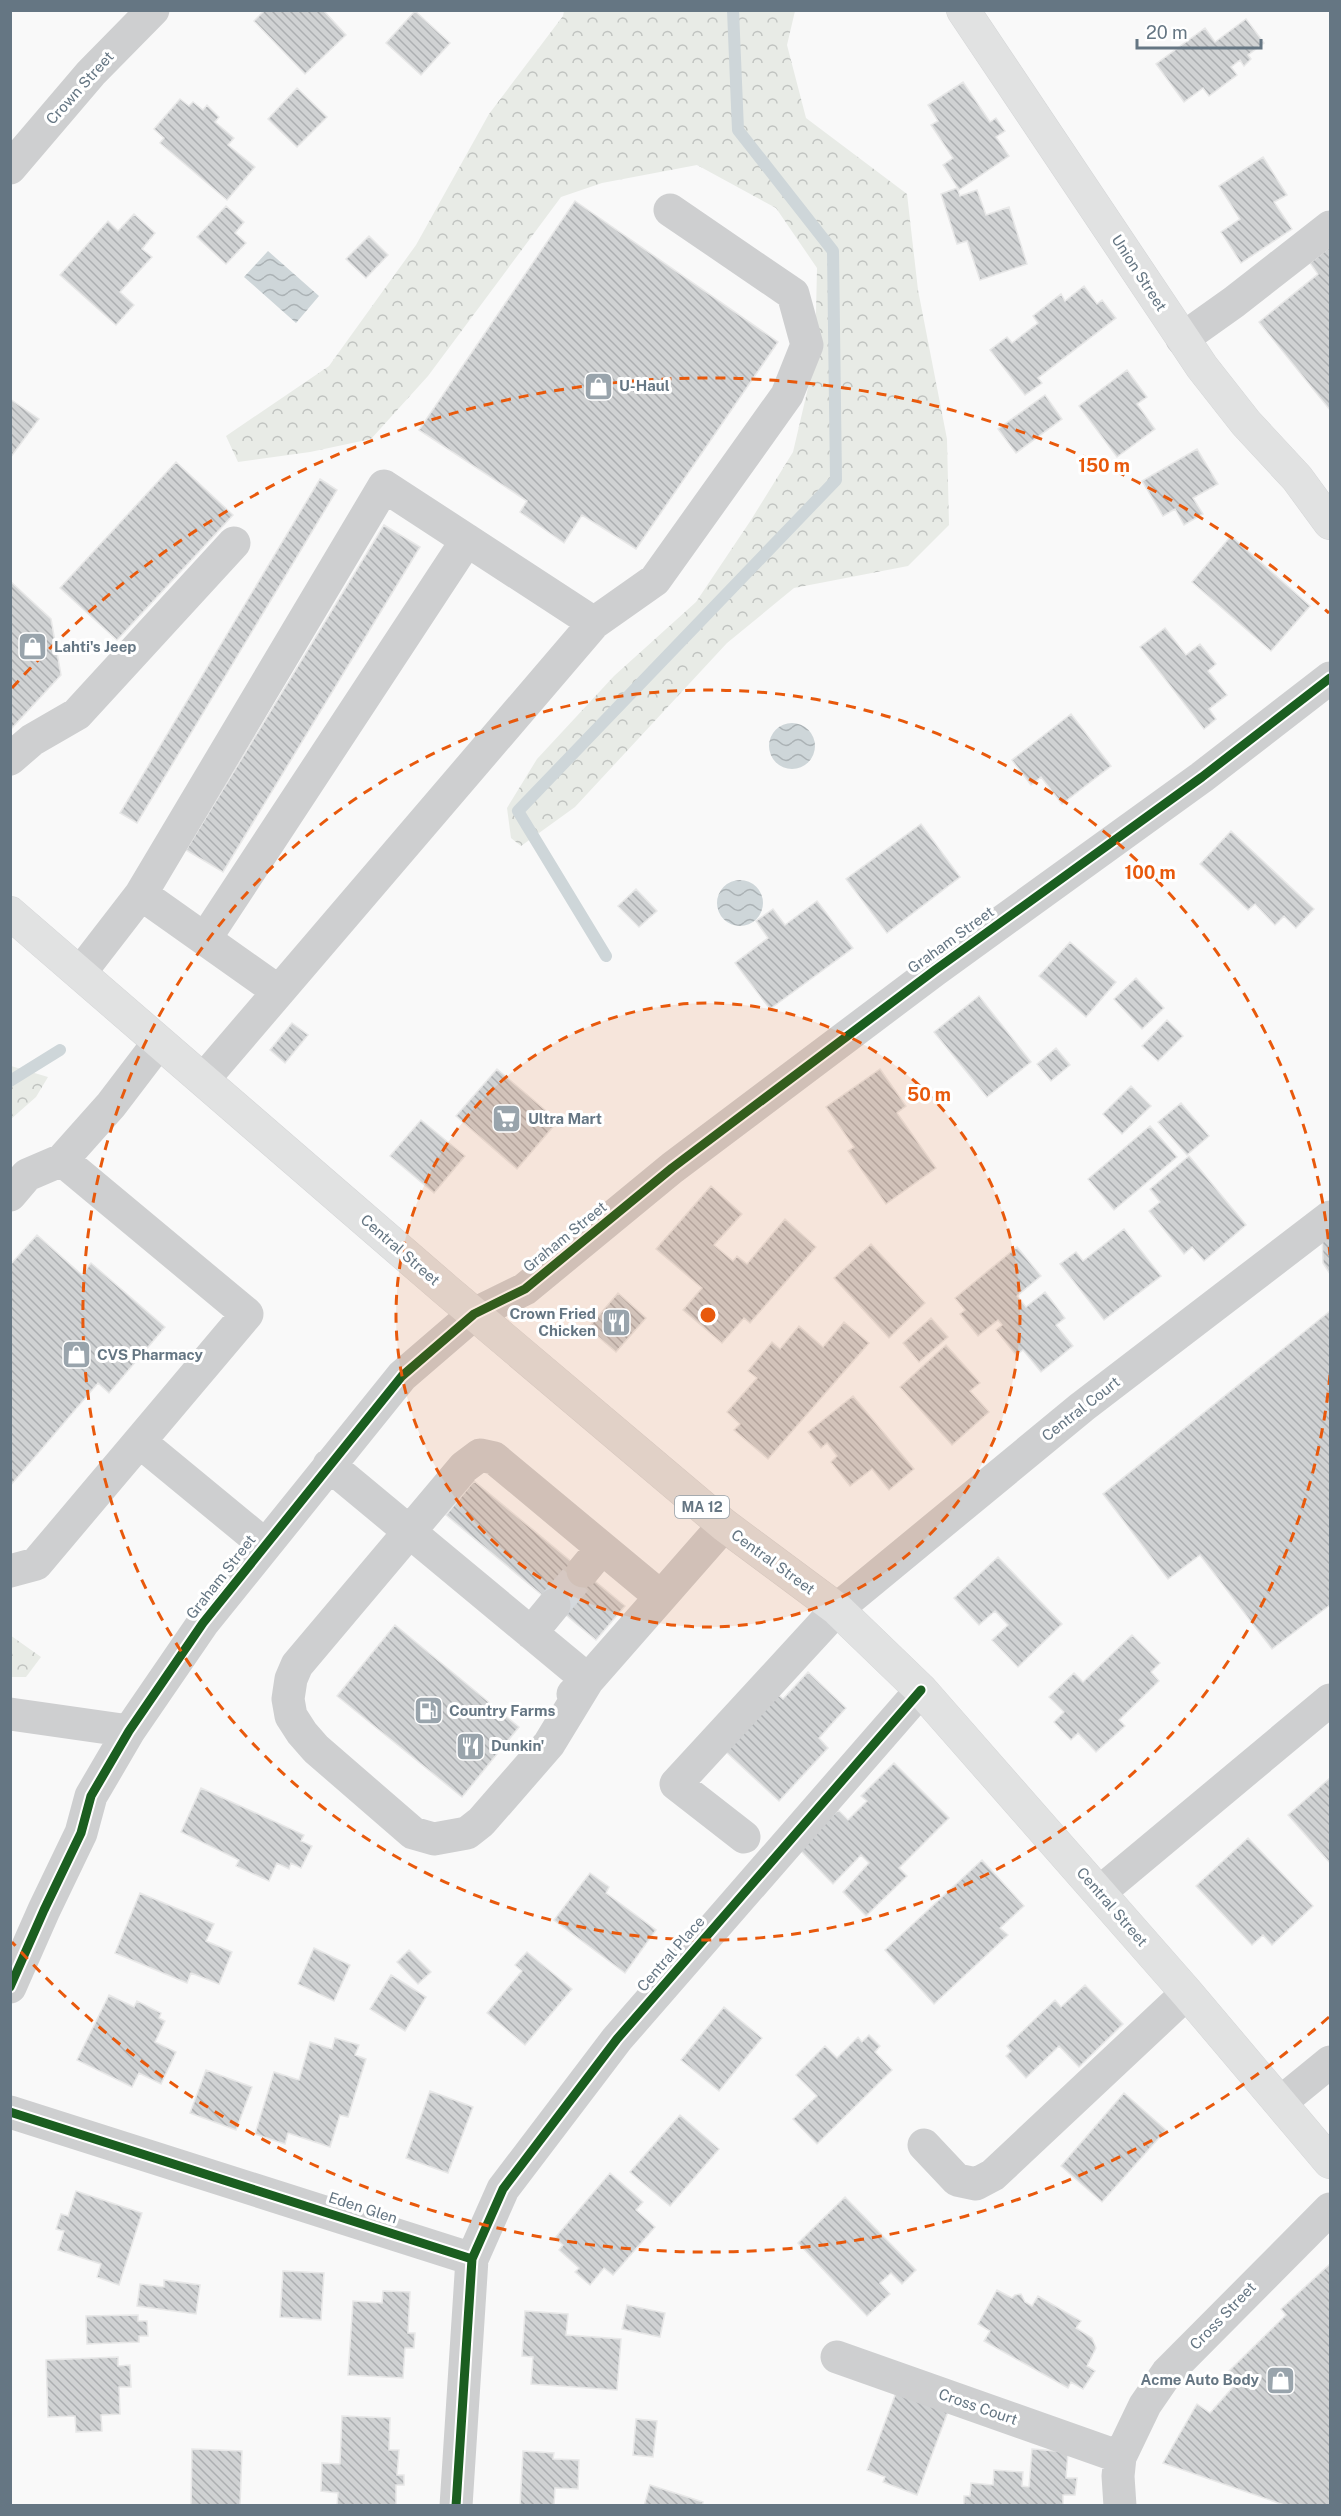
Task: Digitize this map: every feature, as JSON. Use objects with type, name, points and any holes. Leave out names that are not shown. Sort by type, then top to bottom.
[{"type":"main road","name":"Union Street","points":[[963,10],[1182,339],[1246,423],[1297,478],[1330,523]]},
{"type":"main road","name":"Central Street","points":[[10,913],[474,1314],[724,1526],[837,1609],[921,1690],[1100,1892],[1330,2162]]},
{"type":"street","name":"Crown Street","points":[[10,168],[91,73],[153,10]]},
{"type":"street","points":[[203,1080],[594,623],[655,580],[787,395],[807,345],[793,294],[670,210]]},
{"type":"street","points":[[1182,339],[1234,302],[1330,227]]},
{"type":"street","points":[[80,973],[141,894],[384,486],[594,623]]},
{"type":"street","points":[[205,939],[467,540]]},
{"type":"street","points":[[10,759],[32,740],[77,714],[234,543]]},
{"type":"street","name":"Graham Street","points":[[10,1987],[81,1833],[91,1797],[129,1731],[203,1623],[402,1376],[474,1314],[525,1289],[691,1154],[935,970],[1202,777],[1330,678]]},
{"type":"street","points":[[141,894],[278,991]]},
{"type":"street","points":[[10,1195],[27,1175],[62,1160],[111,1105],[159,1042]]},
{"type":"street","points":[[10,1571],[36,1564],[247,1314],[62,1160]]},
{"type":"street","name":"Central Court","points":[[744,1838],[676,1784],[837,1609],[1082,1407],[1330,1217]]},
{"type":"street","points":[[140,1442],[266,1545]]},
{"type":"street","points":[[661,1597],[593,1560],[495,1458],[480,1455],[464,1467],[297,1665],[291,1679],[288,1699],[291,1716],[316,1749],[412,1833],[434,1839],[466,1833],[481,1822],[549,1744],[588,1680],[724,1526]]},
{"type":"street","points":[[329,1465],[588,1680]]},
{"type":"street","points":[[531,1633],[554,1605]]},
{"type":"street","name":"Central Place","points":[[472,2259],[503,2189],[617,2039],[921,1690]]},
{"type":"street","points":[[1100,1892],[1330,1700]]},
{"type":"street","points":[[10,1714],[129,1731]]},
{"type":"street","points":[[924,2145],[957,2180],[976,2184],[993,2175],[1186,1993]]},
{"type":"street","points":[[1281,2103],[1330,2062]]},
{"type":"street","name":"Eden Glen","points":[[10,2112],[472,2259]]},
{"type":"street","name":"Cross Street","points":[[1120,2505],[1120,2457],[1145,2405],[1167,2373],[1330,2209]]},
{"type":"street","points":[[456,2505],[472,2259]]},
{"type":"street","name":"Cross Court","points":[[837,2357],[1120,2457]]},
{"type":"green space","points":[[564,11],[795,11],[787,45],[806,118],[907,194],[918,290],[947,439],[949,525],[908,566],[794,588],[727,643],[575,807],[521,846],[511,838],[507,808],[537,759],[614,676],[696,602],[793,452],[815,358],[817,268],[776,208],[697,165],[602,183],[561,197],[428,376],[371,439],[310,452],[238,462],[226,436],[329,366],[416,245],[489,114],[563,16]]},
{"type":"green space","points":[[11,1066],[48,1077],[36,1097],[11,1119]]},
{"type":"green space","points":[[10,1635],[41,1657],[26,1677],[11,1677]]},
{"type":"water","points":[[268,251],[319,296],[296,323],[244,277]]},
{"type":"water","points":[[792,723],[808,730],[815,746],[808,762],[792,769],[776,762],[769,746],[776,730]]},
{"type":"water","points":[[740,880],[756,887],[763,903],[756,919],[740,926],[724,919],[717,903],[724,887]]},
{"type":"building","points":[[265,10],[323,10],[346,35],[305,74],[254,21]]},
{"type":"building","points":[[415,11],[450,43],[421,75],[386,43]]},
{"type":"building","points":[[1246,19],[1264,43],[1248,55],[1251,59],[1244,66],[1240,60],[1231,67],[1237,75],[1209,96],[1203,88],[1184,102],[1156,64],[1205,28],[1215,42]]},
{"type":"building","points":[[963,82],[990,122],[996,118],[1005,131],[996,137],[1009,156],[959,190],[943,165],[953,158],[931,125],[938,121],[928,105]]},
{"type":"building","points":[[297,88],[327,117],[297,147],[268,119]]},
{"type":"building","points":[[180,99],[189,106],[193,102],[203,110],[207,105],[219,117],[215,122],[234,138],[228,145],[255,167],[227,200],[160,143],[164,138],[154,129]]},
{"type":"building","points":[[1263,157],[1287,195],[1274,202],[1292,229],[1241,263],[1221,232],[1240,219],[1219,186]]},
{"type":"building","points":[[957,188],[960,196],[977,190],[986,215],[1009,207],[1027,264],[980,280],[967,241],[957,244],[941,194]]},
{"type":"building","name":"U-Haul","points":[[575,201],[778,342],[636,549],[582,515],[564,543],[520,512],[527,501],[419,430]]},
{"type":"building","points":[[226,206],[244,222],[235,233],[246,243],[226,264],[197,237]]},
{"type":"building","points":[[134,214],[155,233],[142,249],[152,257],[120,292],[134,305],[116,325],[60,275],[108,221],[118,231]]},
{"type":"building","points":[[369,236],[388,255],[366,278],[346,259]]},
{"type":"building","points":[[1330,247],[1330,410],[1259,322],[1318,274],[1310,263]]},
{"type":"building","points":[[1084,286],[1097,304],[1102,300],[1116,318],[1038,378],[1042,383],[1025,395],[990,350],[1007,337],[1012,343],[1038,323],[1033,316],[1061,294],[1065,301]]},
{"type":"building","points":[[1127,370],[1147,397],[1137,404],[1155,429],[1117,457],[1079,406]]},
{"type":"building","points":[[1045,395],[1062,419],[1016,453],[998,429]]},
{"type":"building","points":[[10,399],[39,419],[10,458]]},
{"type":"building","points":[[1197,449],[1218,484],[1193,498],[1203,514],[1184,525],[1175,509],[1163,516],[1142,481]]},
{"type":"building","points":[[176,462],[233,515],[117,640],[60,588]]},
{"type":"building","points":[[320,479],[337,490],[137,823],[120,813]]},
{"type":"building","points":[[384,525],[420,547],[223,872],[186,850]]},
{"type":"building","points":[[1231,536],[1310,606],[1271,651],[1192,582]]},
{"type":"building","name":"Lahti's Jeep","points":[[10,581],[51,619],[61,675],[10,730]]},
{"type":"building","points":[[1165,628],[1186,655],[1200,644],[1216,664],[1208,671],[1227,695],[1209,709],[1216,719],[1204,729],[1140,647]]},
{"type":"building","points":[[1071,714],[1111,766],[1062,804],[1041,777],[1031,785],[1012,760]]},
{"type":"building","points":[[921,824],[960,877],[887,933],[846,879]]},
{"type":"building","points":[[1231,831],[1314,909],[1296,928],[1284,916],[1275,925],[1255,904],[1248,910],[1200,864]]},
{"type":"building","points":[[636,889],[657,911],[639,927],[618,906]]},
{"type":"building","points":[[817,901],[853,948],[770,1009],[735,963],[768,938],[756,921],[773,909],[785,925]]},
{"type":"building","points":[[1070,942],[1116,982],[1086,1017],[1039,976]]},
{"type":"building","points":[[1136,978],[1164,1008],[1142,1029],[1114,999]]},
{"type":"building","points":[[979,996],[1031,1062],[987,1097],[934,1032]]},
{"type":"building","points":[[1167,1020],[1183,1036],[1158,1061],[1142,1046]]},
{"type":"building","points":[[292,1023],[308,1035],[285,1063],[270,1050]]},
{"type":"building","points":[[1056,1048],[1070,1065],[1051,1081],[1037,1064]]},
{"type":"building","name":"Ultra Mart","points":[[497,1069],[558,1121],[517,1169],[456,1116]]},
{"type":"building","points":[[880,1069],[906,1106],[897,1113],[936,1168],[886,1204],[848,1151],[854,1147],[826,1107]]},
{"type":"building","points":[[1131,1086],[1151,1106],[1122,1134],[1103,1114]]},
{"type":"building","points":[[1181,1103],[1209,1136],[1187,1155],[1158,1122]]},
{"type":"building","points":[[421,1120],[465,1156],[434,1193],[390,1156]]},
{"type":"building","points":[[1150,1126],[1177,1157],[1114,1210],[1088,1179]]},
{"type":"building","points":[[1189,1156],[1246,1225],[1204,1261],[1192,1247],[1184,1254],[1149,1211],[1160,1202],[1150,1189]]},
{"type":"building","points":[[711,1186],[742,1214],[714,1245],[733,1261],[737,1256],[747,1264],[785,1219],[816,1247],[750,1323],[744,1318],[722,1343],[683,1310],[702,1288],[656,1249]]},
{"type":"building","points":[[1330,1226],[1330,1274],[1323,1263],[1322,1232]]},
{"type":"building","points":[[1124,1229],[1161,1276],[1104,1320],[1060,1264],[1076,1252],[1083,1261]]},
{"type":"building","name":"CVS Pharmacy","points":[[37,1235],[82,1275],[91,1263],[165,1327],[109,1393],[98,1383],[10,1486],[10,1265]]},
{"type":"building","points":[[871,1244],[925,1303],[889,1338],[834,1278]]},
{"type":"building","points":[[1017,1247],[1041,1276],[1017,1296],[1026,1307],[1045,1292],[1065,1318],[1056,1325],[1073,1346],[1041,1372],[1023,1350],[1016,1355],[996,1330],[1002,1325],[998,1320],[978,1336],[960,1314],[965,1310],[955,1298]]},
{"type":"building","name":"Crown Fried Chicken","points":[[618,1293],[646,1318],[616,1352],[588,1328]]},
{"type":"building","points":[[1330,1311],[1330,1605],[1272,1649],[1200,1555],[1168,1579],[1103,1494]]},
{"type":"building","points":[[931,1318],[948,1337],[919,1362],[903,1343]]},
{"type":"building","points":[[844,1322],[869,1343],[768,1459],[734,1430],[740,1424],[727,1412],[757,1378],[748,1371],[772,1342],[780,1349],[799,1326],[823,1347]]},
{"type":"building","points":[[946,1345],[980,1383],[970,1391],[989,1412],[952,1445],[900,1387]]},
{"type":"building","points":[[853,1396],[914,1469],[889,1490],[872,1469],[850,1486],[831,1462],[837,1456],[827,1443],[821,1448],[808,1432]]},
{"type":"building","points":[[474,1481],[625,1606],[596,1640],[446,1515]]},
{"type":"building","points":[[998,1557],[1062,1624],[1018,1667],[992,1640],[1008,1625],[995,1611],[979,1625],[954,1598]]},
{"type":"building","name":"Country Farms","points":[[395,1625],[519,1727],[462,1797],[337,1696]]},
{"type":"building","points":[[1132,1635],[1160,1663],[1151,1672],[1159,1681],[1119,1720],[1125,1726],[1096,1752],[1078,1733],[1071,1740],[1054,1722],[1064,1712],[1049,1697],[1074,1673],[1083,1682]]},
{"type":"building","points":[[808,1672],[846,1708],[819,1738],[828,1748],[779,1801],[724,1750],[776,1693],[783,1699]]},
{"type":"building","points":[[894,1763],[949,1818],[899,1868],[907,1876],[866,1916],[843,1892],[869,1863],[861,1855],[833,1884],[799,1849],[838,1810],[848,1820],[867,1801],[861,1796]]},
{"type":"building","points":[[1330,1778],[1330,1863],[1288,1815]]},
{"type":"building","points":[[201,1788],[304,1835],[301,1841],[312,1846],[301,1868],[291,1863],[289,1869],[277,1863],[269,1881],[236,1866],[239,1860],[181,1832]]},
{"type":"building","points":[[1248,1838],[1313,1906],[1272,1945],[1263,1935],[1252,1945],[1196,1886]]},
{"type":"building","points":[[982,1860],[1024,1906],[1000,1928],[1008,1935],[934,2004],[885,1950]]},
{"type":"building","points":[[590,1873],[609,1887],[606,1893],[656,1930],[625,1973],[554,1920]]},
{"type":"building","points":[[140,1893],[214,1924],[206,1941],[232,1952],[219,1984],[191,1973],[187,1983],[115,1953]]},
{"type":"building","points":[[314,1948],[350,1965],[334,2001],[298,1984]]},
{"type":"building","points":[[409,1950],[431,1972],[418,1984],[397,1962]]},
{"type":"building","points":[[527,1952],[572,1989],[525,2045],[487,2013],[522,1971],[515,1965]]},
{"type":"building","points":[[391,1975],[426,1997],[405,2031],[370,2009]]},
{"type":"building","points":[[1085,1985],[1123,2024],[1079,2067],[1059,2046],[1026,2078],[1006,2056],[1011,2051],[1007,2046],[1055,2000],[1061,2007]]},
{"type":"building","points":[[109,1995],[134,2007],[137,2001],[161,2013],[159,2018],[165,2021],[155,2042],[176,2052],[161,2084],[139,2073],[132,2087],[77,2060]]},
{"type":"building","points":[[724,2007],[762,2038],[719,2091],[681,2060]]},
{"type":"building","points":[[869,2035],[880,2046],[875,2052],[892,2070],[817,2144],[793,2119],[817,2096],[796,2075],[825,2046],[837,2058],[858,2037],[862,2042]]},
{"type":"building","points":[[335,2038],[359,2045],[355,2055],[366,2059],[348,2117],[340,2115],[330,2147],[288,2133],[285,2144],[255,2134],[274,2072],[299,2080],[310,2042],[332,2049]]},
{"type":"building","points":[[206,2070],[252,2087],[236,2130],[190,2113]]},
{"type":"building","points":[[430,2091],[473,2107],[448,2173],[406,2158]]},
{"type":"building","points":[[1124,2093],[1166,2130],[1102,2202],[1061,2166]]},
{"type":"building","points":[[680,2115],[719,2149],[670,2206],[630,2172]]},
{"type":"building","points":[[610,2173],[643,2202],[636,2210],[655,2227],[613,2275],[604,2268],[590,2285],[575,2272],[579,2268],[559,2250],[563,2245],[555,2238]]},
{"type":"building","points":[[76,2191],[142,2213],[119,2285],[97,2277],[101,2264],[58,2250],[64,2231],[56,2229],[61,2214],[68,2216]]},
{"type":"building","points":[[845,2197],[916,2270],[902,2284],[891,2273],[880,2283],[890,2294],[867,2316],[798,2243]]},
{"type":"building","name":"Acme Auto Body","points":[[1330,2264],[1330,2506],[1287,2506],[1163,2463],[1197,2404],[1210,2413],[1233,2387],[1228,2372],[1286,2315],[1281,2309]]},
{"type":"building","points":[[283,2271],[324,2273],[321,2320],[280,2317]]},
{"type":"building","points":[[164,2280],[200,2285],[196,2314],[137,2306],[140,2284],[164,2287]]},
{"type":"building","points":[[997,2290],[1012,2298],[1021,2294],[1025,2302],[1032,2306],[1038,2296],[1081,2321],[1076,2328],[1092,2338],[1096,2348],[1087,2366],[1095,2371],[1083,2389],[1071,2382],[1068,2388],[984,2341],[990,2331],[978,2324]]},
{"type":"building","points":[[383,2291],[410,2292],[408,2333],[415,2333],[414,2348],[405,2348],[403,2378],[348,2375],[353,2301],[382,2303]]},
{"type":"building","points":[[627,2305],[665,2313],[660,2337],[622,2329]]},
{"type":"building","points":[[525,2311],[568,2314],[566,2335],[621,2339],[617,2390],[531,2384],[533,2357],[522,2356]]},
{"type":"building","points":[[138,2315],[138,2321],[147,2321],[148,2336],[139,2336],[139,2342],[87,2344],[86,2316]]},
{"type":"building","points":[[118,2357],[118,2366],[130,2365],[131,2387],[119,2387],[120,2414],[101,2415],[102,2431],[76,2432],[75,2416],[48,2417],[46,2360]]},
{"type":"building","points":[[897,2390],[949,2409],[917,2495],[883,2482],[885,2477],[867,2470]]},
{"type":"building","points":[[342,2416],[390,2418],[389,2450],[399,2450],[397,2475],[404,2475],[404,2485],[396,2485],[396,2506],[337,2506],[338,2493],[321,2491],[322,2463],[340,2464]]},
{"type":"building","points":[[636,2419],[657,2421],[653,2457],[633,2455]]},
{"type":"building","points":[[192,2449],[242,2451],[240,2506],[191,2506]]},
{"type":"building","points":[[1032,2449],[1068,2452],[1066,2478],[1077,2478],[1075,2495],[1063,2495],[1063,2506],[964,2506],[964,2496],[970,2496],[971,2483],[993,2485],[994,2470],[1023,2472],[1022,2486],[1029,2487]]},
{"type":"building","points":[[523,2451],[554,2453],[553,2459],[579,2460],[578,2489],[555,2488],[554,2506],[520,2506]]},
{"type":"building","points":[[650,2485],[703,2502],[702,2506],[644,2506]]},
{"type":"waterway","points":[[606,956],[518,811],[836,480],[833,251],[738,130],[733,10]]},
{"type":"waterway","points":[[10,1081],[60,1050]]},
{"type":"tunnel","points":[[554,1605],[583,1571]]},
{"type":"cycle path","points":[[10,1987],[81,1833],[91,1796],[129,1731],[203,1623],[402,1376],[474,1314],[525,1289],[672,1168],[935,970],[1202,777],[1330,678]]},
{"type":"cycle path","points":[[472,2259],[503,2189],[617,2039],[921,1690]]},
{"type":"cycle path","points":[[10,2112],[472,2259],[456,2506]]},
{"type":"place","name":"U-Haul","points":[[598,386]]},
{"type":"place","name":"Lahti's Jeep","points":[[33,647]]},
{"type":"place","name":"Ultra Mart","points":[[507,1119]]},
{"type":"place","name":"Crown Fried Chicken","points":[[617,1323]]},
{"type":"place","name":"CVS Pharmacy","points":[[76,1355]]},
{"type":"place","name":"Country Farms","points":[[428,1711]]},
{"type":"place","name":"Dunkin'","points":[[470,1746]]},
{"type":"place","name":"Acme Auto Body","points":[[1280,2380]]}]
